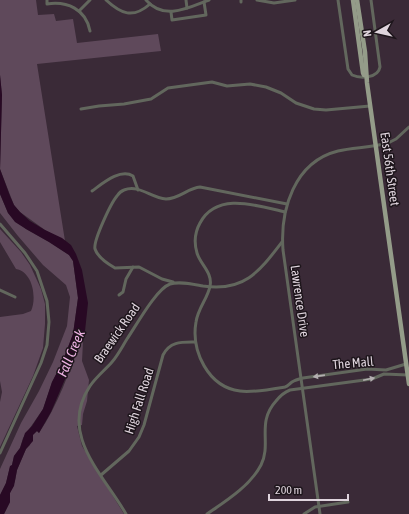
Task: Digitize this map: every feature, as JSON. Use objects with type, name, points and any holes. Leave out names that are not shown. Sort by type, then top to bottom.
[{"type":"main road","name":"East 56th Street","points":[[353,0],[363,73],[366,77]]},
{"type":"main road","name":"East 56th Street","points":[[358,0],[365,52],[366,77],[407,361],[409,384]]},
{"type":"street","points":[[80,11],[90,0]]},
{"type":"street","points":[[106,0],[117,9],[127,13],[138,12],[150,4]]},
{"type":"street","points":[[146,0],[160,10],[171,12],[209,0]]},
{"type":"street","points":[[186,0],[187,8]]},
{"type":"street","points":[[194,0],[195,5]]},
{"type":"street","points":[[257,0],[275,3],[295,0]]},
{"type":"street","points":[[338,0],[349,72],[356,77],[376,75],[379,72],[380,67],[371,0]]},
{"type":"street","points":[[47,2],[64,4],[80,11],[86,19],[90,31]]},
{"type":"street","points":[[171,12],[172,20],[206,15],[204,2]]},
{"type":"street","points":[[81,109],[151,99],[167,88],[212,82],[227,86],[250,84],[266,87],[277,91],[298,104],[314,109],[329,110],[370,106]]},
{"type":"street","name":"Lawrence Drive","points":[[320,514],[282,242],[285,212],[292,190],[298,179],[316,161],[339,151],[393,141],[409,127]]},
{"type":"street","points":[[92,190],[114,176],[129,174],[133,176],[138,190]]},
{"type":"street","points":[[282,242],[260,269],[248,278],[228,286],[210,287],[175,283],[164,280],[141,267],[114,268],[99,256],[96,251],[95,243],[98,233],[116,196],[125,190],[138,190],[166,199],[175,198],[194,188],[200,187],[288,204]]},
{"type":"street","points":[[210,287],[210,276],[199,257],[195,243],[196,232],[208,212],[221,205],[236,203],[285,212]]},
{"type":"street","points":[[0,224],[22,249],[37,272],[47,301],[49,322],[47,345],[41,363],[0,453]]},
{"type":"street","points":[[119,295],[123,292],[126,279],[133,267]]},
{"type":"street","name":"Braewick Road","points":[[126,514],[86,452],[80,437],[78,420],[82,400],[90,386],[112,362],[160,292],[165,287],[175,283]]},
{"type":"street","name":"The Mall","points":[[210,287],[197,316],[195,342],[198,355],[203,366],[216,380],[234,390],[244,392],[302,389],[372,379],[407,361]]},
{"type":"street","points":[[0,290],[15,297]]},
{"type":"street","name":"High Fall Road","points":[[101,475],[129,451],[139,437],[163,354],[166,349],[176,342],[195,342]]},
{"type":"street","name":"The Mall","points":[[301,378],[367,369],[408,375]]},
{"type":"street","points":[[207,514],[243,487],[255,474],[264,455],[264,425],[268,413],[292,382],[301,378]]},
{"type":"street","points":[[304,514],[319,506],[348,502]]},
{"type":"shaded area","points":[[0,0],[36,0],[38,15],[54,14],[56,21],[73,19],[77,43],[158,34],[161,51],[37,64],[65,241],[45,230],[20,212],[14,205],[0,169],[2,95],[0,75]]},
{"type":"shaded area","points":[[0,194],[8,213],[26,229],[69,255],[73,261],[78,298],[73,334],[62,363],[52,382],[43,409],[23,438],[20,448],[14,456],[6,483],[0,495],[0,469],[21,423],[53,362],[67,326],[70,297],[66,285],[43,265],[0,213]]},
{"type":"shaded area","points":[[0,229],[21,252],[30,265],[41,289],[45,304],[45,324],[43,348],[33,376],[0,447],[0,402],[2,392],[0,381],[0,317],[23,314],[31,311],[34,299],[30,280],[22,271],[16,269],[0,242]]},
{"type":"shaded area","points":[[81,341],[83,342],[82,361],[89,380],[87,401],[83,414],[82,425],[77,426],[82,446],[124,514],[4,514],[10,502],[10,493],[15,481],[17,470],[26,449],[30,445],[32,435],[37,431],[39,433],[52,411],[63,388]]},
{"type":"water","points":[[0,75],[2,95],[0,169]]},
{"type":"water","name":"Fall Creek","points":[[0,169],[14,205],[20,212],[30,221],[62,238],[71,245],[82,270],[88,303],[85,331],[80,344],[51,412],[39,433],[37,431],[33,435],[33,441],[26,449],[17,470],[14,486],[10,493],[10,502],[4,514],[0,514],[0,495],[6,483],[14,456],[20,448],[25,433],[32,426],[43,409],[52,382],[62,363],[73,334],[78,298],[73,261],[69,255],[15,222],[8,213],[0,194]]}]
